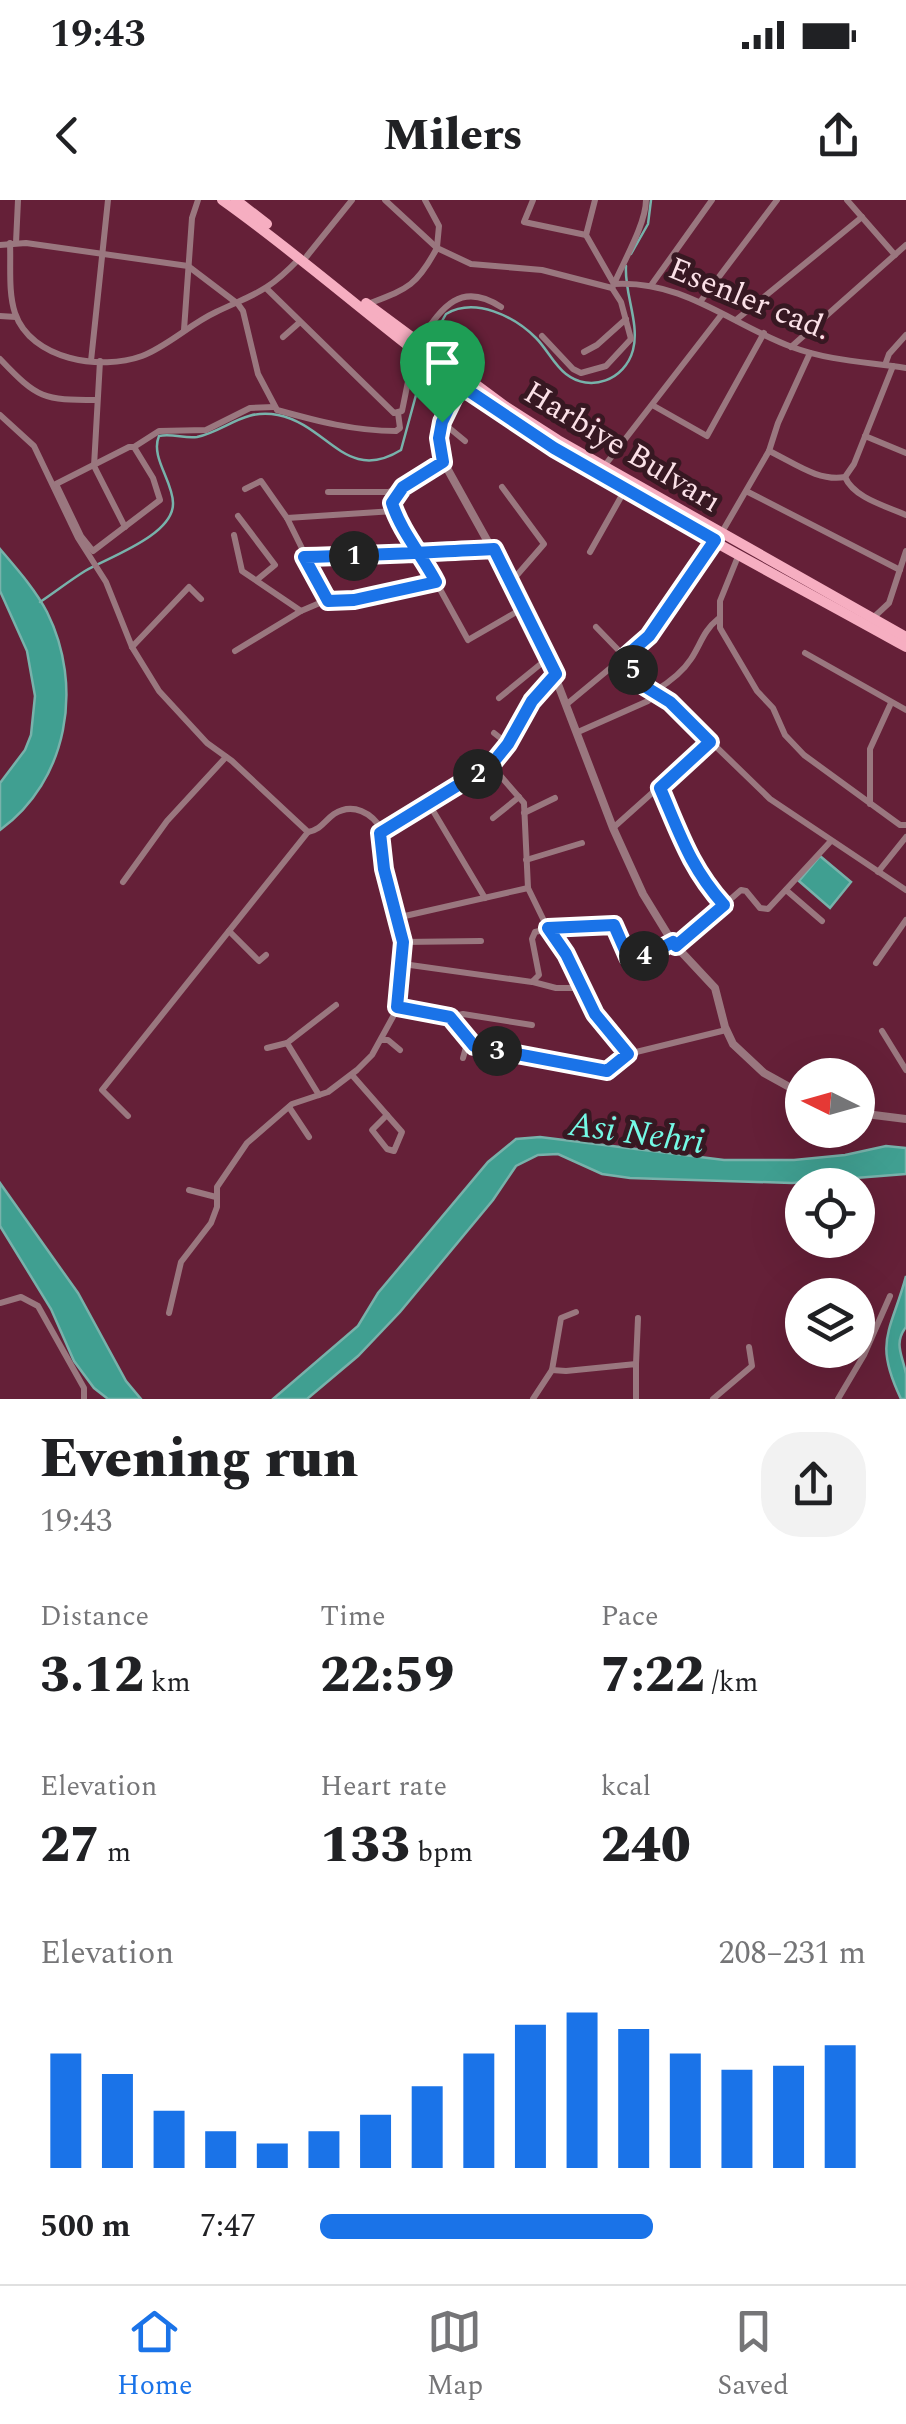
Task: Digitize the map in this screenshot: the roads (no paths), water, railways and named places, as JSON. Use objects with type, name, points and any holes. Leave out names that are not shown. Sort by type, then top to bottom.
[{"type":"main road","name":"Harbiye Bulvarı","points":[[222,200],[368,304],[416,347]]},
{"type":"main road","name":"Harbiye Bulvarı","points":[[238,200],[440,365],[601,470]]},
{"type":"main road","name":"Harbiye Bulvarı","points":[[440,365],[460,385],[627,486],[906,638]]},
{"type":"main road","name":"Harbiye Bulvarı","points":[[718,536],[739,554],[906,648]]},
{"type":"street","points":[[18,200],[13,243],[12,302],[16,317],[48,349],[66,358],[122,362],[145,355],[216,312],[267,289],[304,257],[352,200]]},
{"type":"street","points":[[108,200],[96,361],[94,466],[125,527]]},
{"type":"street","points":[[184,331],[192,218],[198,200]]},
{"type":"street","points":[[385,200],[437,248]]},
{"type":"street","points":[[368,304],[406,290],[418,279],[437,248],[438,226],[425,200]]},
{"type":"street","points":[[542,336],[573,369],[588,373],[606,366],[629,344],[616,285],[586,235],[595,200]]},
{"type":"street","points":[[616,285],[630,244],[642,225],[646,200]]},
{"type":"street","points":[[652,284],[712,200]]},
{"type":"street","points":[[700,302],[776,200]]},
{"type":"street","points":[[847,200],[895,255]]},
{"type":"street","points":[[530,201],[524,222],[586,235]]},
{"type":"street","points":[[736,320],[862,217]]},
{"type":"street","points":[[0,245],[13,243],[188,266],[238,304],[258,374],[274,407]]},
{"type":"street","points":[[791,347],[906,246]]},
{"type":"street","name":"Esenler cad.","points":[[437,248],[472,264],[542,270],[616,285],[652,284],[700,302],[791,347],[906,368]]},
{"type":"street","points":[[267,289],[387,410],[398,413]]},
{"type":"street","points":[[398,413],[402,411],[416,347],[442,308],[456,298],[482,297],[500,307]]},
{"type":"street","points":[[601,470],[722,314]]},
{"type":"street","points":[[0,316],[16,317]]},
{"type":"street","points":[[584,352],[626,319]]},
{"type":"street","points":[[283,336],[300,322]]},
{"type":"street","points":[[654,406],[707,436],[764,333]]},
{"type":"street","points":[[906,335],[889,354],[889,365],[865,436],[845,477],[848,486],[863,496],[906,514]]},
{"type":"street","points":[[567,704],[649,636],[748,492],[810,353]]},
{"type":"street","points":[[0,374],[3,363],[42,397],[97,400]]},
{"type":"street","points":[[460,385],[442,422],[439,438],[443,462],[494,549],[549,657],[612,828],[642,894],[675,944],[715,988],[726,1030],[740,1051],[764,1073],[785,1085]]},
{"type":"street","points":[[134,447],[153,478],[160,500],[93,551],[81,536],[56,484],[159,431],[206,430],[250,408],[274,407],[338,427],[396,432],[400,428],[398,413]]},
{"type":"street","points":[[0,415],[34,446],[78,538],[97,565],[132,647],[177,712],[308,832]]},
{"type":"street","points":[[442,422],[465,441]]},
{"type":"street","points":[[865,436],[906,453]]},
{"type":"street","points":[[769,451],[818,476],[845,477]]},
{"type":"street","points":[[328,492],[388,492],[443,462]]},
{"type":"street","points":[[245,489],[261,481],[287,518],[328,601]]},
{"type":"street","points":[[590,552],[627,486]]},
{"type":"street","points":[[393,507],[403,487]]},
{"type":"street","points":[[502,487],[544,544],[511,582]]},
{"type":"street","points":[[388,492],[468,640],[525,607]]},
{"type":"street","points":[[748,492],[900,570]]},
{"type":"street","points":[[287,518],[393,507]]},
{"type":"street","points":[[238,516],[275,565],[258,579]]},
{"type":"street","points":[[234,535],[242,571],[301,611]]},
{"type":"street","points":[[304,557],[494,549]]},
{"type":"street","points":[[873,618],[888,603],[906,551]]},
{"type":"street","points":[[739,554],[720,601],[718,619],[757,691],[773,708],[785,735],[804,755],[906,827]]},
{"type":"street","points":[[235,650],[301,611],[328,601],[354,600],[436,582]]},
{"type":"street","points":[[132,647],[189,587],[201,599]]},
{"type":"street","points":[[578,732],[656,692],[678,675],[692,658],[700,638],[718,619]]},
{"type":"street","points":[[596,627],[625,657],[644,686],[656,692],[770,800],[906,890]]},
{"type":"street","points":[[805,653],[906,710]]},
{"type":"street","points":[[499,698],[549,657]]},
{"type":"street","points":[[168,1313],[180,1262],[211,1223],[217,1187],[247,1143],[289,1107],[352,1074],[372,1055],[397,1007],[403,942],[384,869],[380,833],[491,765],[532,701],[556,674]]},
{"type":"street","points":[[870,804],[870,749],[891,702]]},
{"type":"street","points":[[494,733],[508,744]]},
{"type":"street","points":[[612,828],[710,742]]},
{"type":"street","points":[[124,882],[167,821],[226,757]]},
{"type":"street","points":[[491,765],[524,803],[528,888],[595,1014],[628,1054]]},
{"type":"street","points":[[660,788],[686,854],[724,905]]},
{"type":"street","points":[[493,818],[519,797]]},
{"type":"street","points":[[524,813],[555,798]]},
{"type":"street","points":[[429,804],[485,898]]},
{"type":"street","points":[[128,1116],[102,1090],[308,832],[320,830],[337,812],[358,809],[374,818],[382,830]]},
{"type":"street","points":[[878,872],[906,837]]},
{"type":"street","points":[[526,934],[548,928],[614,925],[632,959],[675,944],[741,890],[765,910],[830,842]]},
{"type":"street","points":[[526,860],[582,843]]},
{"type":"street","points":[[396,918],[528,888]]},
{"type":"street","points":[[786,890],[822,921]]},
{"type":"street","points":[[876,963],[906,920]]},
{"type":"street","points":[[230,931],[258,960],[266,955]]},
{"type":"street","points":[[532,982],[539,974],[532,955],[535,932]]},
{"type":"street","points":[[403,942],[481,941]]},
{"type":"street","points":[[403,964],[556,988],[581,988]]},
{"type":"street","points":[[267,1048],[287,1043],[336,1005]]},
{"type":"street","points":[[397,1007],[532,1025]]},
{"type":"street","points":[[450,1017],[468,1040],[488,1049],[607,1071],[628,1054],[726,1030]]},
{"type":"street","points":[[882,1031],[906,1070]]},
{"type":"street","points":[[381,1040],[388,1040],[400,1050]]},
{"type":"street","points":[[463,1058],[468,1040]]},
{"type":"street","points":[[287,1043],[318,1095]]},
{"type":"street","points":[[352,1074],[402,1132],[394,1151],[387,1149],[372,1130],[387,1115]]},
{"type":"street","points":[[289,1107],[309,1137]]},
{"type":"street","points":[[875,1115],[906,1119]]},
{"type":"street","points":[[190,1190],[216,1197]]},
{"type":"street","points":[[838,1399],[870,1343],[890,1296]]},
{"type":"street","points":[[0,1303],[21,1297],[38,1306],[84,1388],[84,1399]]},
{"type":"street","points":[[533,1399],[552,1370],[562,1318],[576,1312]]},
{"type":"street","points":[[636,1399],[638,1318]]},
{"type":"street","points":[[713,1399],[752,1366],[749,1347]]},
{"type":"street","points":[[552,1370],[636,1364]]},
{"type":"waterway","points":[[631,254],[648,224],[651,200]]},
{"type":"waterway","points":[[429,344],[446,314],[457,309],[481,308],[506,316],[527,330],[575,380],[606,380],[623,369],[635,340],[626,266]]},
{"type":"waterway","points":[[40,602],[163,525],[173,503],[157,452],[159,436],[197,437],[255,414],[278,415],[311,429],[351,457],[382,459],[401,450],[425,362]]},
{"type":"water label","name":"Asi Nehri","points":[[637,1132]]}]
